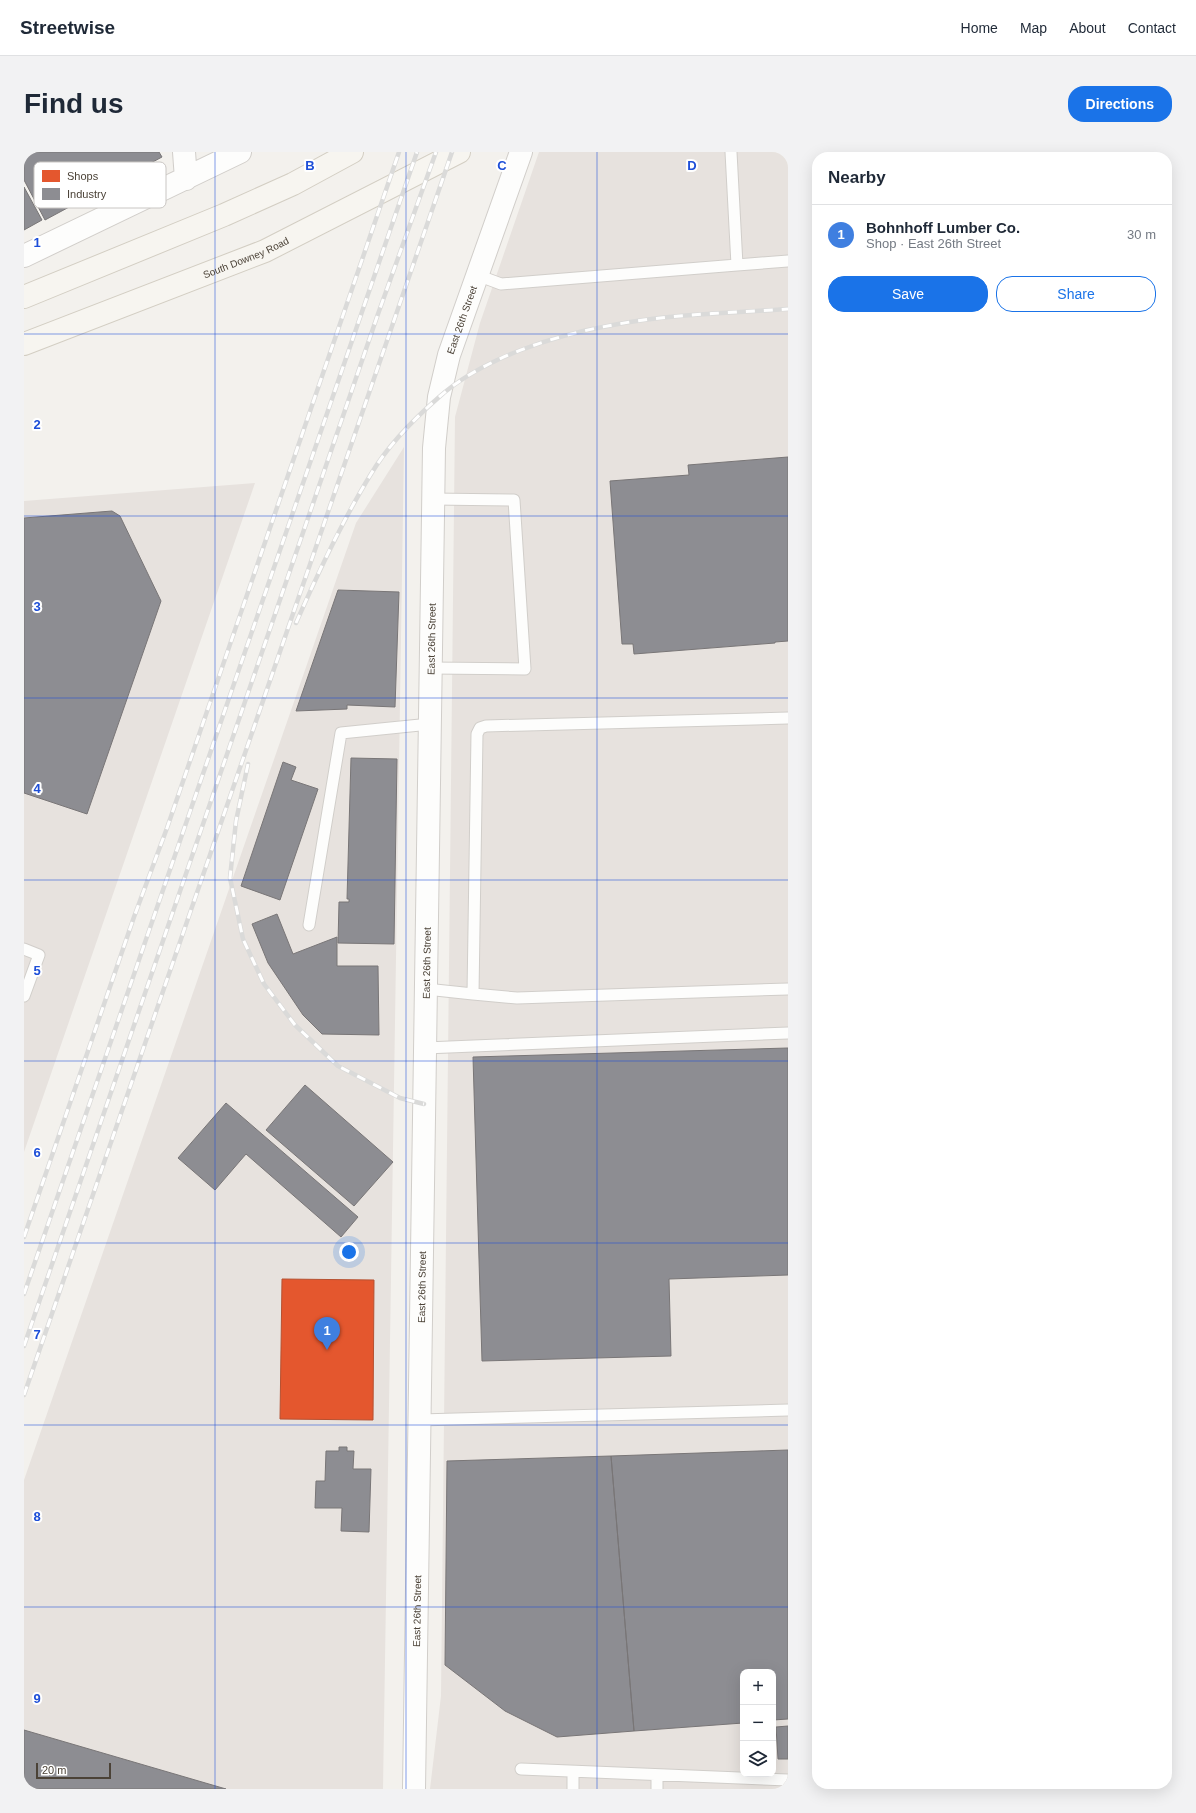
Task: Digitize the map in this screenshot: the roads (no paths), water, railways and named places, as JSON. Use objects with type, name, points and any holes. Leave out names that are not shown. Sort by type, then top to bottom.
[{"type":"main road","points":[[24,297],[224,215],[293,184],[352,152]]},
{"type":"main road","name":"South Downey Road","points":[[24,344],[265,251],[459,152]]},
{"type":"street","points":[[184,152],[186,179]]},
{"type":"street","points":[[166,189],[240,152]]},
{"type":"street","name":"East 26th Street","points":[[414,1789],[434,448],[439,397],[448,355],[521,152]]},
{"type":"street","points":[[24,256],[125,208]]},
{"type":"lane","points":[[731,152],[737,265]]},
{"type":"lane","points":[[477,275],[501,284],[788,261]]},
{"type":"lane","points":[[431,668],[525,669],[514,500],[433,499]]},
{"type":"lane","points":[[473,994],[477,734],[480,728],[486,726],[549,723],[788,718]]},
{"type":"lane","points":[[309,925],[342,733],[430,724]]},
{"type":"lane","points":[[24,949],[39,955],[24,996]]},
{"type":"lane","points":[[426,989],[517,998],[788,989]]},
{"type":"lane","points":[[425,1048],[788,1033]]},
{"type":"lane","points":[[420,1420],[788,1410]]},
{"type":"lane","points":[[521,1769],[657,1775],[783,1783]]},
{"type":"lane","points":[[573,1772],[573,1789]]},
{"type":"lane","points":[[657,1775],[657,1789]]},
{"type":"railway","points":[[24,1237],[134,917],[167,828],[399,152]]},
{"type":"railway","points":[[24,1294],[417,152]]},
{"type":"railway","points":[[24,1346],[378,314],[436,152]]},
{"type":"railway","points":[[24,1395],[452,152]]},
{"type":"railway","points":[[296,623],[340,529],[377,464],[410,424],[438,398],[476,371],[520,350],[591,329],[656,318],[788,309]]},
{"type":"railway","points":[[248,764],[236,821],[230,878],[243,939],[264,984],[295,1025],[338,1066],[400,1098],[424,1104]]},
{"type":"place","name":"Bohnhoff Lumber Co.","points":[[327,1350]]}]
